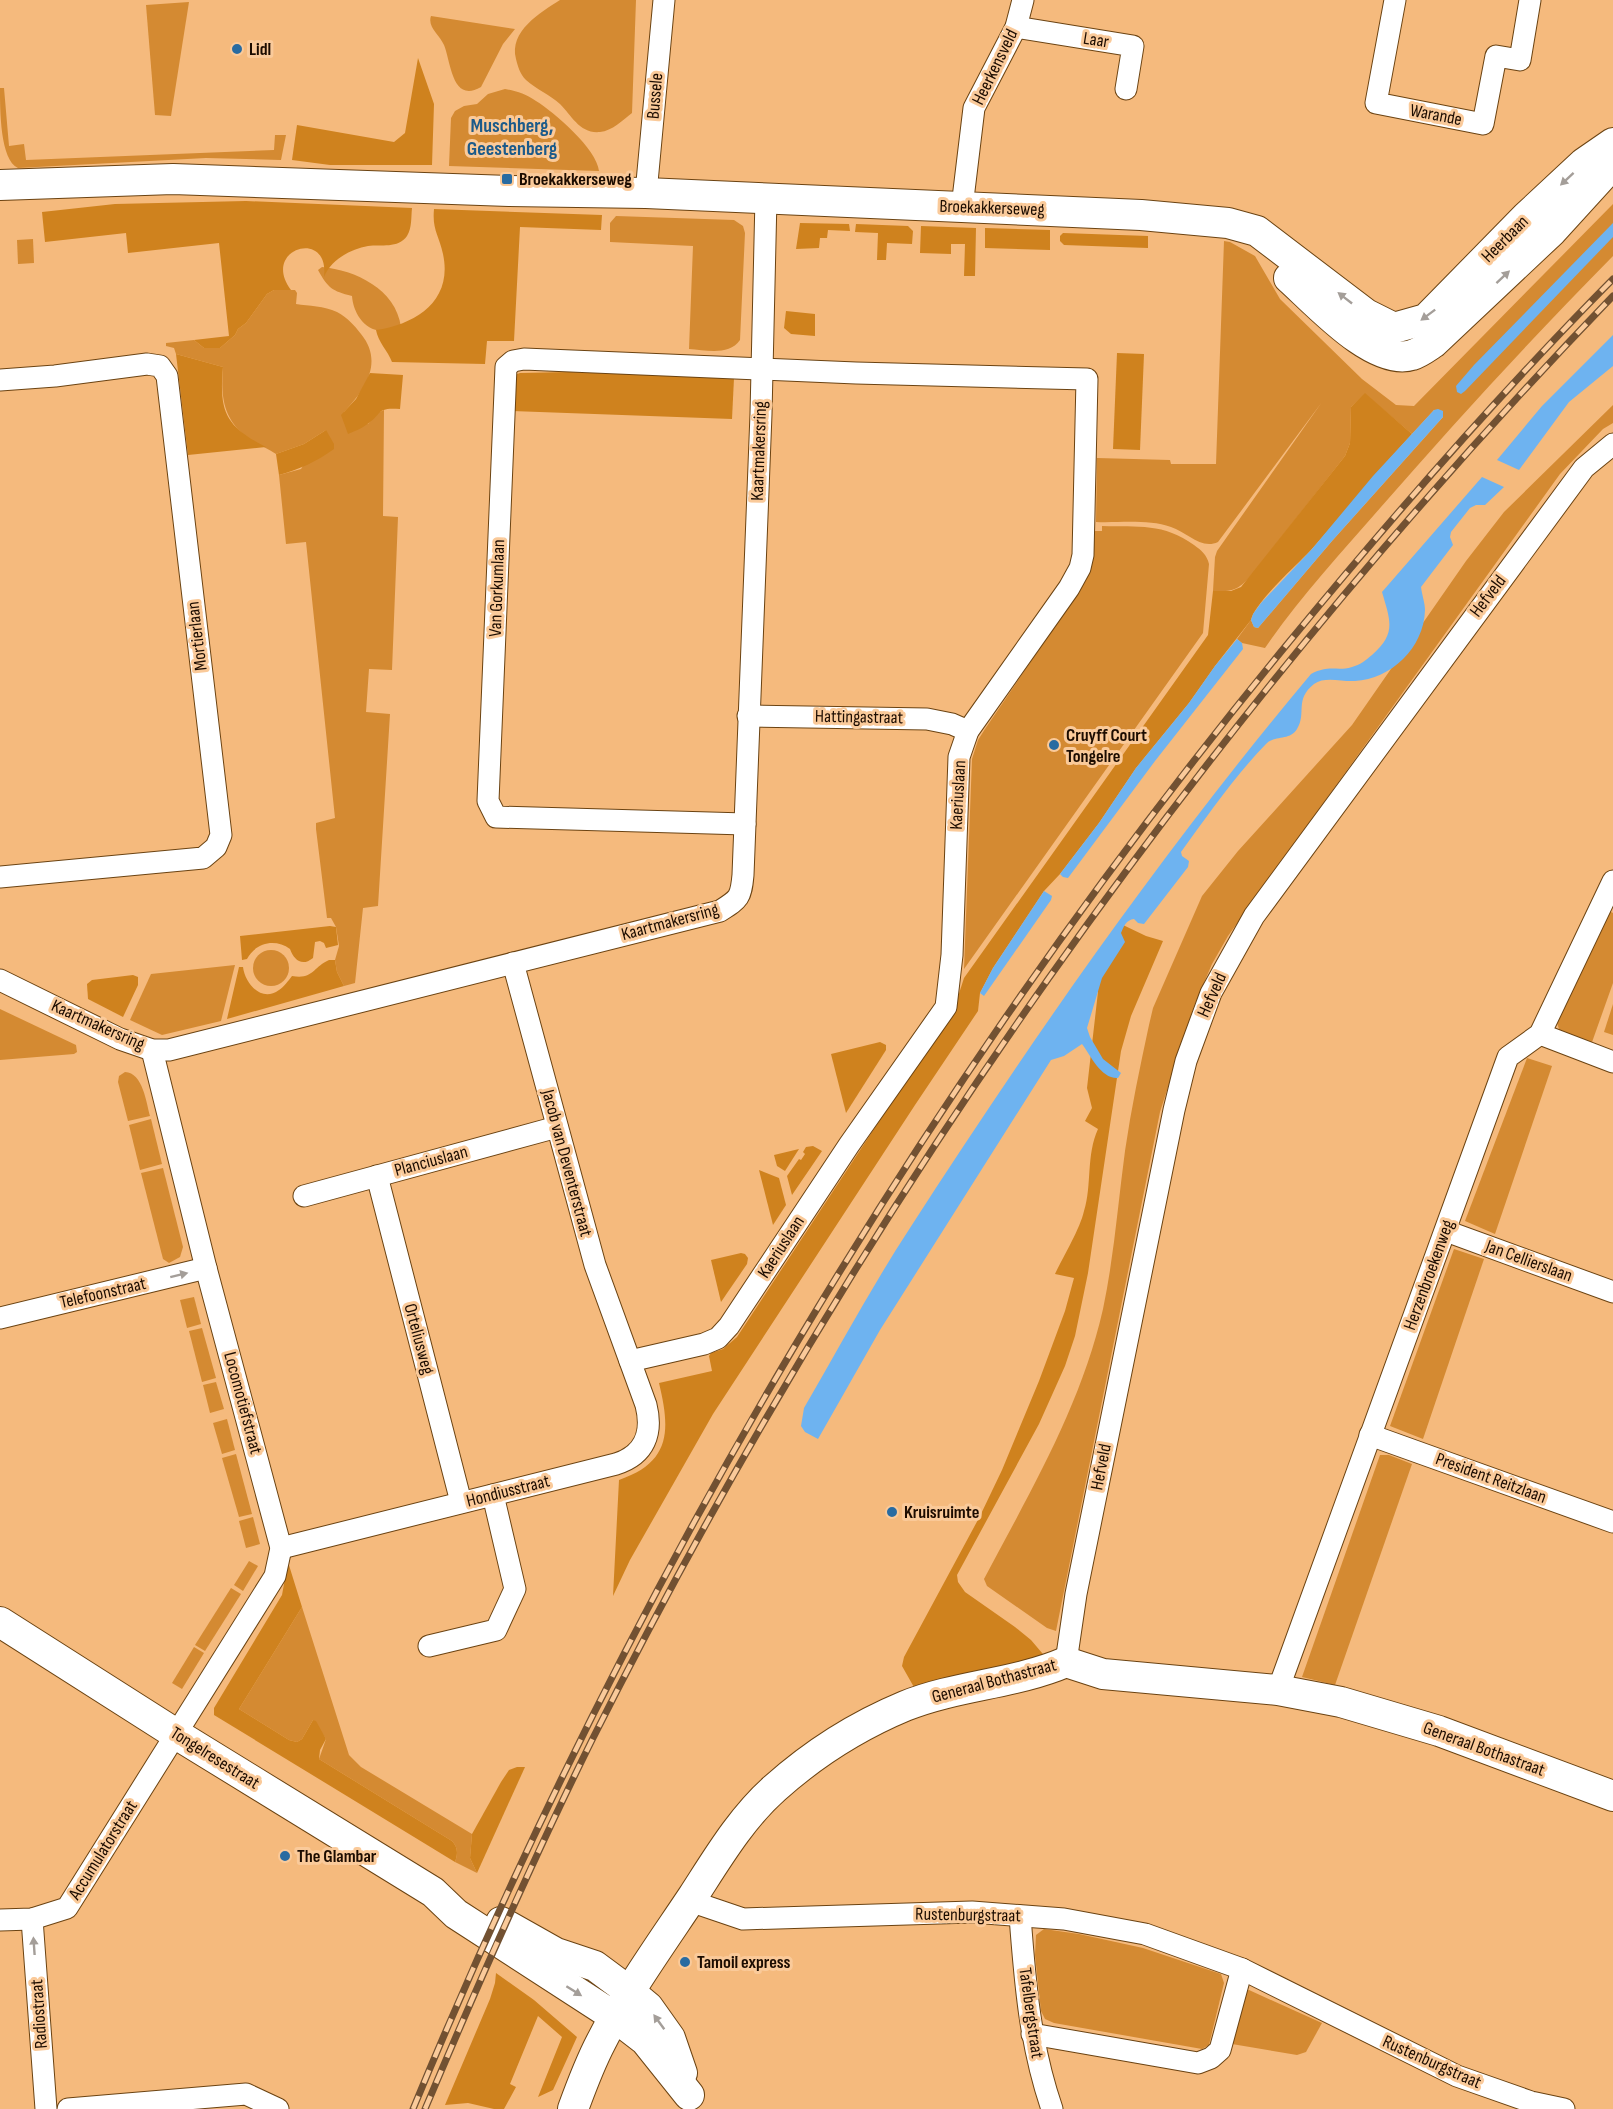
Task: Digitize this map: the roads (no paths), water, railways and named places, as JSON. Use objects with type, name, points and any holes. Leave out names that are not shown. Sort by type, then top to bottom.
[{"type":"street","name":"Bussele","points":[[646,193],[664,0]]},
{"type":"street","name":"Heerkensveld","points":[[962,207],[974,108],[1016,27],[1023,0]]},
{"type":"street","name":"Warande","points":[[1395,0],[1376,104],[1483,124],[1496,56],[1520,60],[1530,0]]},
{"type":"street","name":"Laar","points":[[1016,27],[1133,46],[1126,89]]},
{"type":"street","name":"Heerbaan","points":[[1394,328],[1426,319],[1584,163],[1613,143]]},
{"type":"street","name":"Heerbaan","points":[[1228,223],[1362,343],[1384,354],[1411,356],[1433,344],[1552,231],[1613,164]]},
{"type":"street","name":"Broekakkerseweg","points":[[0,185],[173,179],[509,191],[646,193],[1141,214],[1228,223],[1257,231],[1366,314],[1394,328]]},
{"type":"street","name":"Kaartmakersring","points":[[0,980],[120,1039],[152,1050],[169,1050],[720,911],[737,900],[742,889],[745,824],[766,198]]},
{"type":"street","name":"Van Gorkumlaan","points":[[745,824],[496,817],[488,801],[506,367],[513,361],[524,358],[762,369]]},
{"type":"street","name":"Mortierlaan","points":[[0,380],[55,376],[136,364],[160,366],[167,376],[221,835],[216,847],[203,858],[0,878]]},
{"type":"street","name":"Kaeriuslaan","points":[[630,1361],[705,1344],[718,1338],[729,1326],[849,1145],[945,1007],[952,955],[958,757],[968,731],[1069,588],[1080,568],[1083,555],[1087,379],[762,369]]},
{"type":"street","name":"Hefveld","points":[[1066,1662],[1076,1594],[1162,1167],[1185,1061],[1211,993],[1254,916],[1388,731],[1584,468],[1613,444]]},
{"type":"street","name":"Hattingastraat","points":[[748,716],[927,719],[952,724],[968,731]]},
{"type":"street","name":"Herzenbroekenweg","points":[[1278,1690],[1508,1057],[1540,1034],[1613,881]]},
{"type":"street","name":"Jacob van Deventerstraat","points":[[513,963],[595,1264],[630,1361]]},
{"type":"street","points":[[1540,1034],[1613,1062]]},
{"type":"street","name":"Locomotiefstraat","points":[[152,1050],[206,1268],[281,1548],[275,1576],[176,1734]]},
{"type":"street","name":"Planciuslaan","points":[[304,1196],[557,1127]]},
{"type":"street","name":"Orteliusweg","points":[[377,1176],[461,1502]]},
{"type":"street","name":"Jan Cellierslaan","points":[[1446,1231],[1613,1292]]},
{"type":"street","name":"Telefoonstraat","points":[[0,1318],[206,1268]]},
{"type":"street","name":"Hondiusstraat","points":[[281,1548],[628,1460],[637,1454],[645,1439],[650,1419],[630,1361]]},
{"type":"street","name":"President Reitzlaan","points":[[1370,1435],[1613,1521]]},
{"type":"street","points":[[429,1646],[496,1630],[515,1589],[493,1495]]},
{"type":"street","name":"Tongelresestraat","points":[[0,1622],[176,1734],[433,1892],[456,1914],[615,2017],[645,2040],[691,2102]]},
{"type":"street","name":"Generaal Bothastraat","points":[[573,2109],[600,2043],[630,1992],[734,1834],[773,1790],[817,1753],[905,1706],[961,1689],[1046,1670],[1066,1662],[1103,1674],[1278,1690],[1341,1702],[1438,1731],[1613,1796]]},
{"type":"street","name":"Accumulatorstraat","points":[[0,1920],[32,1919],[67,1908],[176,1734]]},
{"type":"street","name":"Tongelresestraat","points":[[433,1892],[465,1901],[556,1953],[595,1966],[630,1992],[648,2007],[670,2038],[691,2102]]},
{"type":"street","name":"Rustenburgstraat","points":[[690,1901],[743,1919],[972,1912],[1064,1919],[1145,1934],[1242,1969],[1457,2076],[1510,2095],[1564,2109]]},
{"type":"street","name":"Tafelbergstraat","points":[[1020,1916],[1027,2006],[1041,2078],[1052,2109]]},
{"type":"street","name":"Radiostraat","points":[[32,1919],[46,2109]]},
{"type":"street","points":[[1032,2034],[1198,2062],[1211,2058],[1220,2050],[1242,1969]]},
{"type":"street","points":[[68,2109],[246,2094],[278,2109]]},
{"type":"water","points":[[1613,223],[1613,237],[1465,391],[1461,394],[1457,392],[1456,386],[1474,365]]},
{"type":"water","points":[[1613,335],[1613,366],[1569,402],[1519,470],[1497,460],[1542,406]]},
{"type":"water","points":[[1434,410],[1443,411],[1443,417],[1258,628],[1254,627],[1251,620],[1261,603],[1312,549],[1373,476]]},
{"type":"water","points":[[1482,477],[1504,487],[1485,505],[1470,508],[1451,532],[1453,545],[1421,587],[1425,607],[1423,624],[1412,649],[1393,668],[1368,679],[1328,680],[1314,684],[1304,696],[1300,723],[1294,733],[1269,741],[1254,757],[1181,852],[1182,856],[1189,861],[1188,867],[1144,924],[1134,919],[1124,926],[1121,933],[1125,942],[1102,978],[1087,1028],[1103,1059],[1121,1073],[1118,1078],[1106,1075],[1082,1044],[1064,1056],[1051,1060],[880,1330],[818,1439],[805,1432],[801,1426],[804,1408],[882,1272],[1052,1015],[1152,875],[1311,674],[1324,669],[1355,666],[1380,647],[1388,633],[1389,626],[1382,592]]},
{"type":"water","points":[[1237,639],[1242,643],[1243,649],[1155,761],[1068,878],[1063,877],[1060,874],[1099,823],[1136,768]]},
{"type":"water","points":[[1044,891],[1052,896],[1051,900],[984,996],[980,993],[993,968]]},
{"type":"railway","points":[[413,2109],[499,1912],[591,1719],[690,1529],[797,1343],[910,1161],[1029,983],[1156,810],[1289,642],[1447,457],[1613,279]]},
{"type":"railway","points":[[425,2109],[548,1831],[592,1740],[695,1543],[806,1351],[924,1163],[1048,979],[1179,800],[1317,627],[1462,459],[1613,296]]},
{"type":"place","name":"Lidl","points":[[237,49]]},
{"type":"place","name":"Broekakkerseweg","points":[[507,179]]},
{"type":"place","name":"Cruyff Court Tongelre","points":[[1054,745]]},
{"type":"place","name":"Kruisruimte","points":[[892,1512]]},
{"type":"place","name":"The Glambar","points":[[285,1856]]},
{"type":"place","name":"Tamoil express","points":[[685,1962]]},
{"type":"district","name":"Muschberg, Geestenberg","points":[[512,138]]}]
